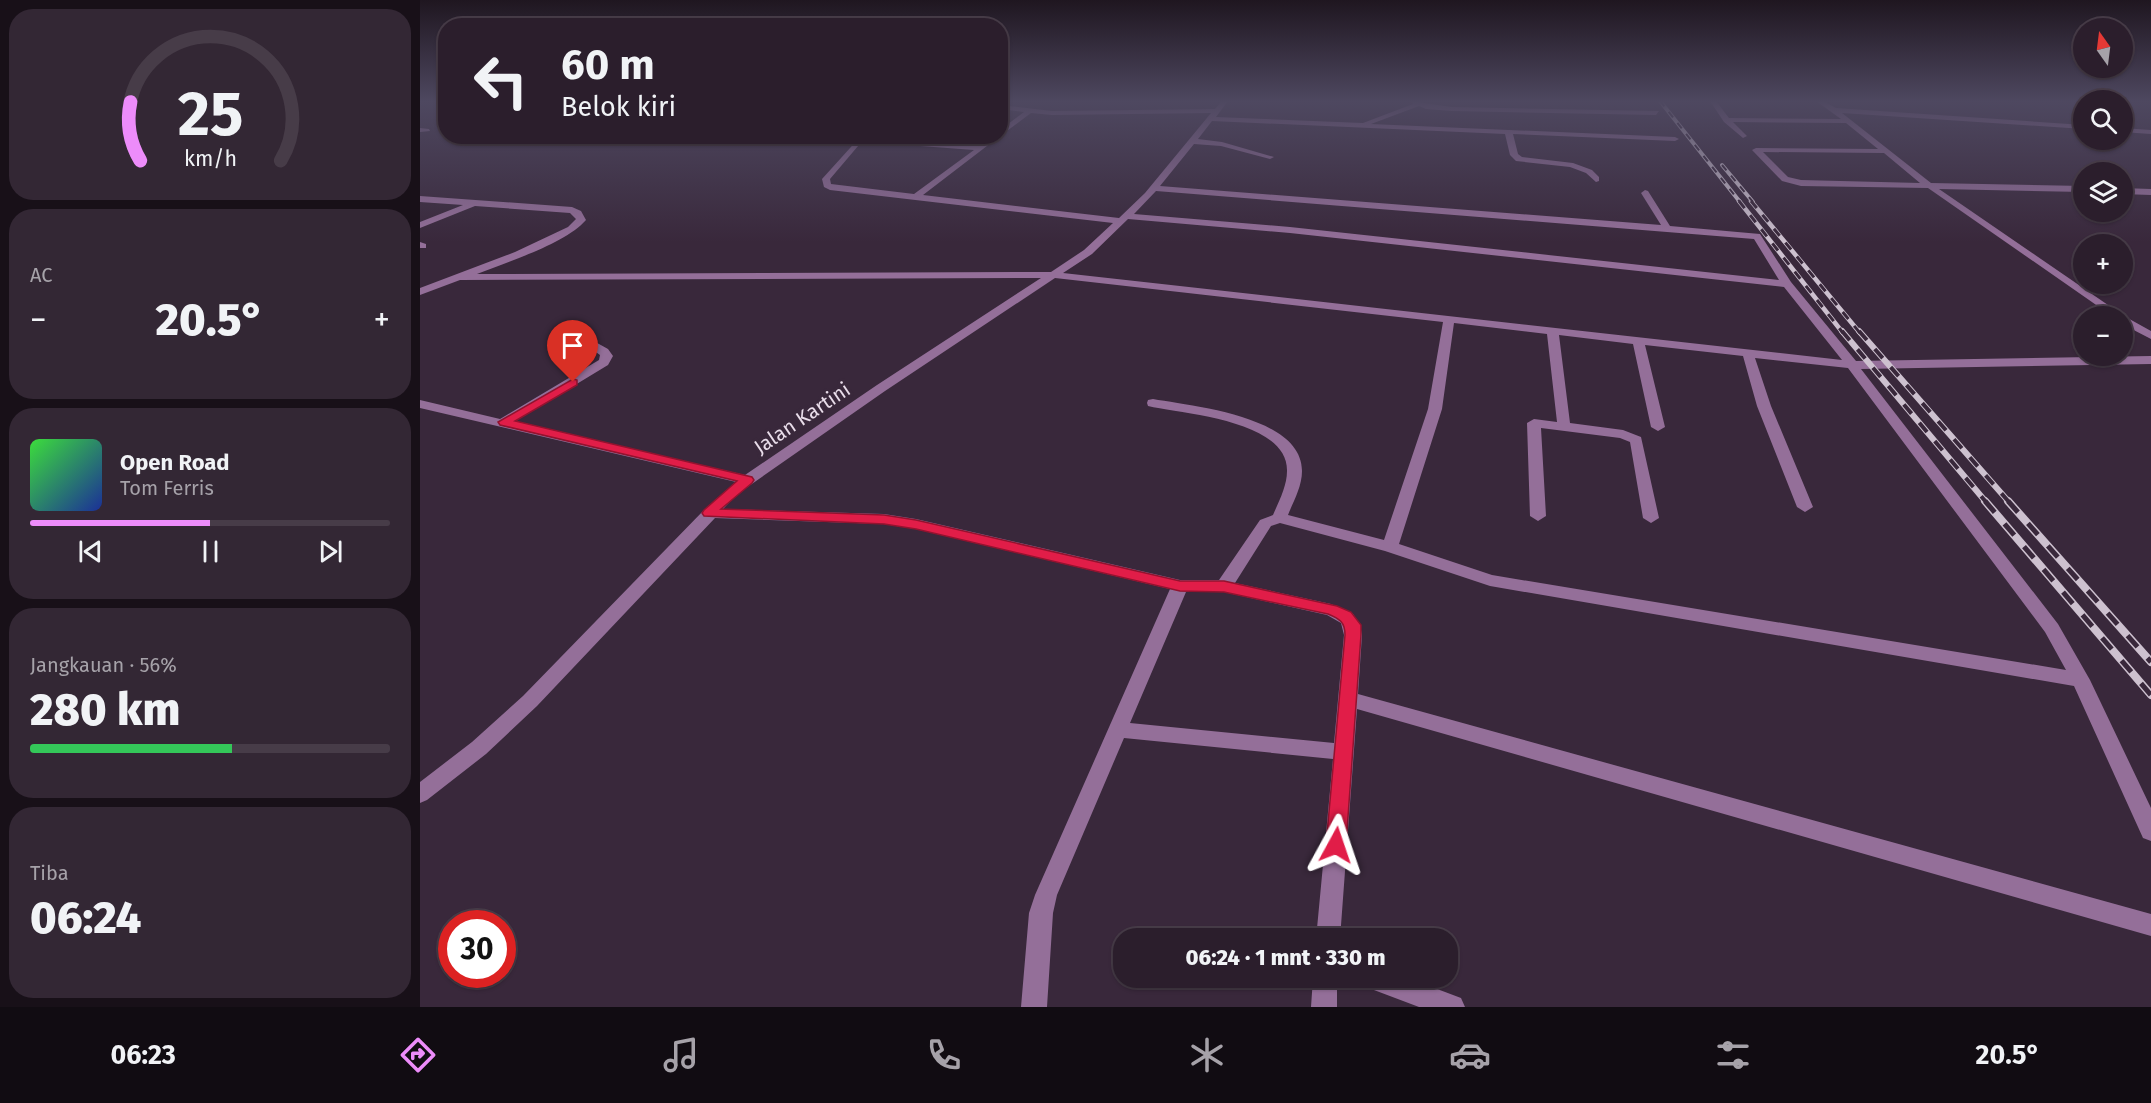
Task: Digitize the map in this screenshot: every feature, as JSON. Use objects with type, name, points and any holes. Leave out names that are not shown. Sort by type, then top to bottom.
[{"type":"street","points":[[852,148],[826,179],[826,185],[835,189],[914,198],[1125,219],[1290,230],[1788,284]]},
{"type":"street","points":[[914,198],[982,148]]},
{"type":"street","name":"Jalan Kartini","points":[[420,794],[479,748],[530,701],[731,492],[861,401],[1088,252],[1125,219],[1186,148]]},
{"type":"street","points":[[1233,148],[1270,157]]},
{"type":"street","points":[[1512,148],[1514,155],[1519,159],[1579,166],[1590,171],[1596,179]]},
{"type":"street","points":[[1882,148],[1927,184],[2104,306]]},
{"type":"street","points":[[1887,152],[1756,150],[1785,179],[1793,182],[2073,189]]},
{"type":"street","points":[[1154,188],[1757,236],[1788,284],[2040,609],[2080,680],[2151,831]]},
{"type":"street","points":[[2133,191],[2151,192]]},
{"type":"street","points":[[1645,193],[1668,230]]},
{"type":"street","points":[[2133,193],[2151,200]]},
{"type":"street","points":[[420,200],[572,210],[578,213],[581,220],[571,229],[519,254],[420,292]]},
{"type":"street","points":[[420,225],[477,203]]},
{"type":"street","points":[[460,277],[1056,275],[1852,365],[2151,360]]},
{"type":"street","points":[[1390,547],[1435,409],[1449,320]]},
{"type":"street","points":[[2133,325],[2151,336]]},
{"type":"street","points":[[1553,332],[1564,426]]},
{"type":"street","points":[[504,422],[604,362],[607,356],[604,352],[581,338]]},
{"type":"street","points":[[1638,342],[1658,427]]},
{"type":"street","points":[[1748,354],[1764,406],[1805,507]]},
{"type":"street","points":[[1153,403],[1248,423],[1280,440],[1290,452],[1294,466],[1290,491],[1279,518]]},
{"type":"street","points":[[420,404],[747,480]]},
{"type":"street","points":[[1538,516],[1534,423],[1623,434],[1636,440],[1651,518]]},
{"type":"street","points":[[709,513],[895,521],[1180,586],[1224,586],[1346,615],[1353,625],[1353,635],[1329,928]]},
{"type":"street","points":[[1224,586],[1265,523],[1279,518],[1390,547],[1490,580],[2080,680]]},
{"type":"street","points":[[1034,1007],[1041,913],[1046,895],[1180,586]]},
{"type":"street","points":[[1349,699],[2151,925]]},
{"type":"street","points":[[1118,730],[1345,752]]},
{"type":"street","points":[[1324,1007],[1325,988]]},
{"type":"street","points":[[1402,988],[1452,1007]]},
{"type":"railway","points":[[1697,148],[1740,202]]},
{"type":"railway","points":[[1722,165],[1753,202]]},
{"type":"railway","points":[[1739,201],[1843,333]]},
{"type":"railway","points":[[1751,201],[1860,333]]},
{"type":"railway","points":[[1842,331],[1986,502]]},
{"type":"railway","points":[[1859,331],[2009,502]]},
{"type":"railway","points":[[1985,501],[2151,695]]},
{"type":"railway","points":[[2008,501],[2151,662]]},
{"type":"route","points":[[573,382],[504,422],[747,480],[709,513],[884,519],[916,524],[1180,586],[1224,586],[1346,615],[1353,625],[1353,635],[1336,845]]}]
